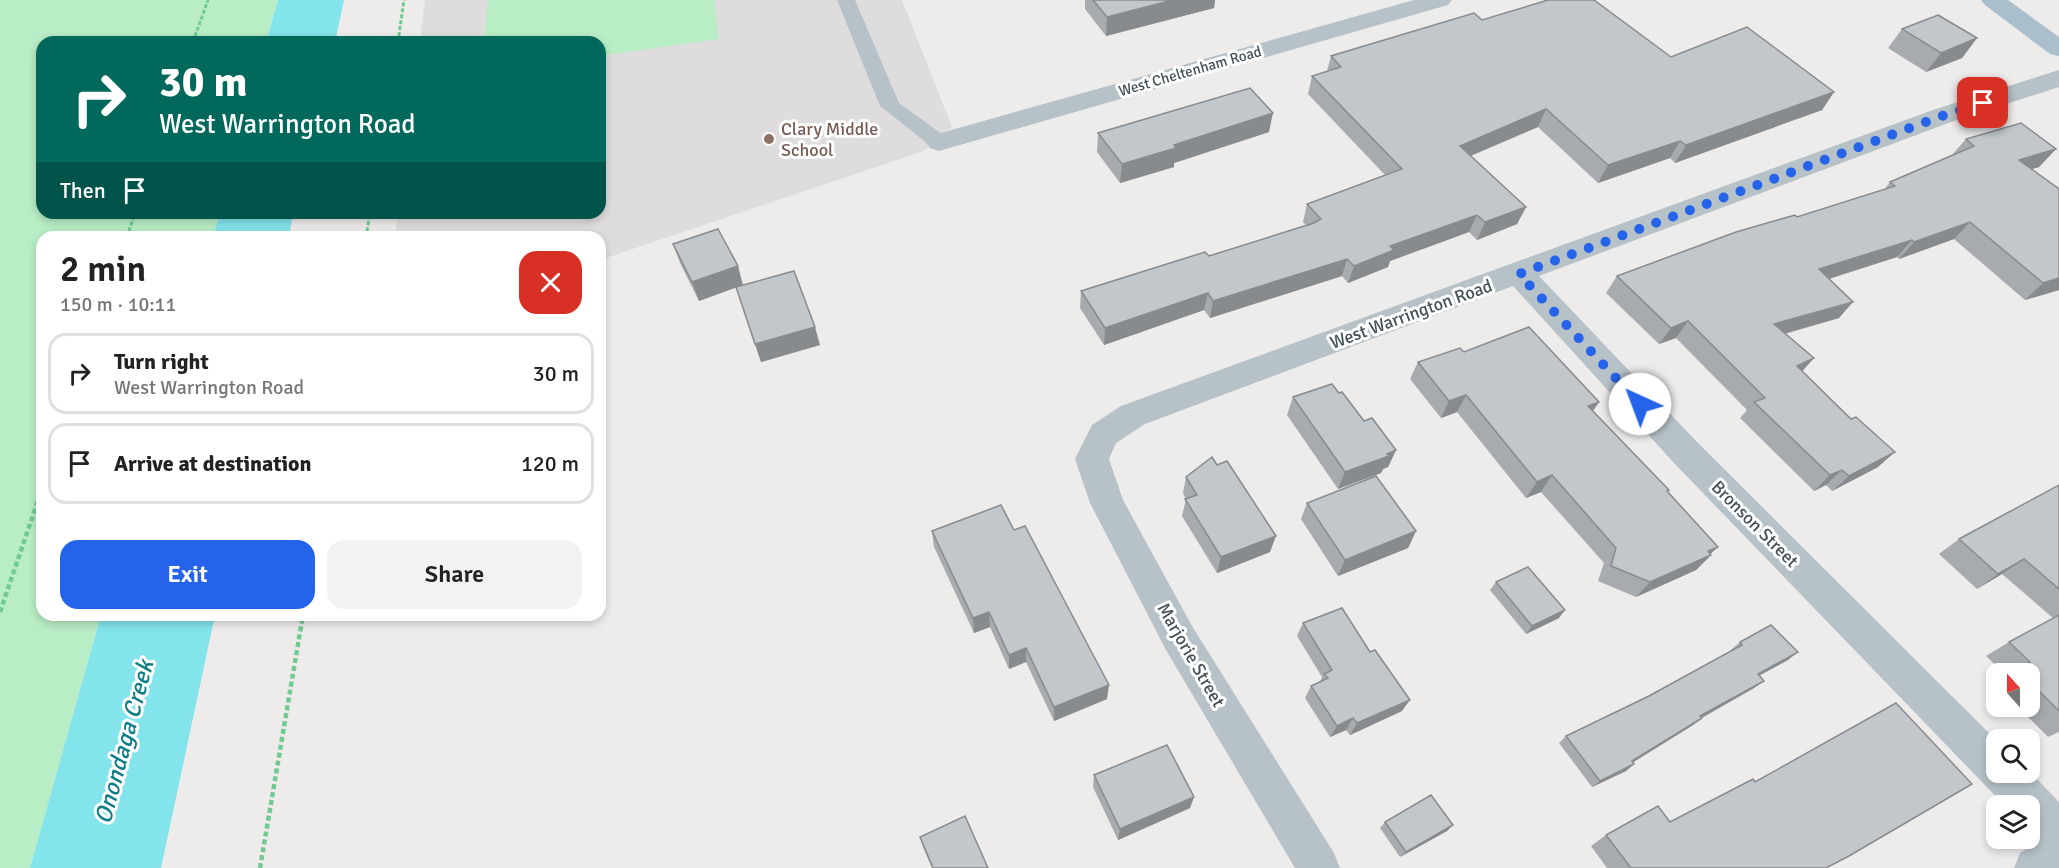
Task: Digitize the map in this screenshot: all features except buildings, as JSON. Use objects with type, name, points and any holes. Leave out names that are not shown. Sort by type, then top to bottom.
[{"type":"main road","points":[[1993,0],[2059,49]]},
{"type":"street","name":"West Cheltenham Road","points":[[939,142],[1440,0]]},
{"type":"street","name":"West Warrington Road","points":[[1104,434],[1133,415],[1942,116],[2059,78]]},
{"type":"street","name":"Bronson Street","points":[[1519,274],[1686,453],[1986,758]]},
{"type":"street","name":"Marjorie Street","points":[[1104,434],[1092,459],[1107,503],[1179,638],[1319,868]]},
{"type":"street","points":[[2012,783],[2059,832]]},
{"type":"street","points":[[2036,868],[2059,853]]},
{"type":"lane","points":[[846,0],[890,106],[939,142]]},
{"type":"path","points":[[195,36],[208,0]]},
{"type":"path","points":[[399,36],[404,0]]},
{"type":"path","points":[[0,612],[36,507]]},
{"type":"path","points":[[260,868],[302,621]]},
{"type":"shaded area","name":"Clary Middle School","points":[[425,0],[902,0],[952,127],[924,151],[606,258],[606,231],[396,231],[397,219],[606,219],[606,36],[421,36]]},
{"type":"green space","points":[[0,0],[278,0],[268,36],[36,36],[36,219],[218,219],[215,231],[36,231],[36,621],[99,621],[30,868],[0,868]]},
{"type":"green space","points":[[488,0],[714,0],[719,39],[606,55],[606,36],[485,36]]},
{"type":"water","points":[[278,0],[344,0],[336,36],[268,36]]},
{"type":"water","points":[[218,219],[292,219],[290,231],[215,231]]},
{"type":"water","name":"Onondaga Creek","points":[[99,621],[214,621],[161,868],[30,868]]},
{"type":"place","name":"Clary Middle School","points":[[769,139]]},
{"type":"route","points":[[1640,404],[1519,274],[1942,116],[1983,103]]}]
